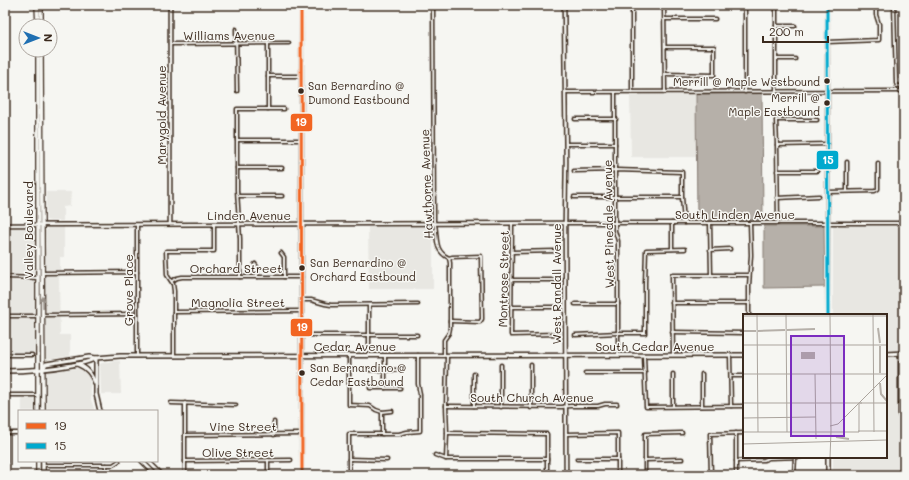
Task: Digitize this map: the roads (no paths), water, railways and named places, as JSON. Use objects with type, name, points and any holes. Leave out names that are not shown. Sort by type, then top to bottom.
[{"type":"main road","points":[[37,5],[38,18]]},
{"type":"main road","points":[[41,5],[41,18]]},
{"type":"main road","points":[[301,5],[302,475]]},
{"type":"main road","points":[[827,5],[828,314]]},
{"type":"main road","name":"Valley Boulevard","points":[[38,58],[40,225],[43,315],[43,410]]},
{"type":"main road","name":"Valley Boulevard","points":[[38,410],[41,58]]},
{"type":"main road","points":[[887,354],[902,354]]},
{"type":"main road","name":"Cedar Avenue","points":[[43,369],[46,364],[89,357],[96,358],[138,355],[566,355]]},
{"type":"main road","name":"South Cedar Avenue","points":[[566,355],[743,355]]},
{"type":"main road","points":[[96,358],[96,399],[100,410]]},
{"type":"main road","name":"Cedar Avenue","points":[[5,371],[43,369],[90,362],[96,358]]},
{"type":"main road","points":[[76,364],[82,366],[91,373],[96,385]]},
{"type":"main road","points":[[828,458],[828,475]]},
{"type":"main road","points":[[38,462],[38,475]]},
{"type":"main road","points":[[143,462],[156,475]]},
{"type":"main road","points":[[149,462],[162,475]]},
{"type":"main road","points":[[43,463],[43,475]]},
{"type":"street","name":"Marygold Avenue","points":[[170,5],[170,224]]},
{"type":"street","name":"Hawthorne Avenue","points":[[433,5],[434,213],[437,245],[439,250],[449,258]]},
{"type":"street","name":"West Randall Avenue","points":[[564,5],[566,144],[566,475]]},
{"type":"street","points":[[632,5],[632,92]]},
{"type":"street","points":[[664,5],[665,92]]},
{"type":"street","points":[[745,5],[745,92]]},
{"type":"street","points":[[776,5],[776,92]]},
{"type":"street","points":[[827,42],[879,40],[880,24],[876,15],[876,5]]},
{"type":"street","points":[[894,5],[896,83],[897,86],[904,86]]},
{"type":"street","points":[[665,19],[715,19]]},
{"type":"street","points":[[776,26],[795,26]]},
{"type":"street","points":[[236,29],[237,91]]},
{"type":"street","points":[[268,43],[268,109]]},
{"type":"street","name":"Williams Avenue","points":[[170,44],[289,43]]},
{"type":"street","points":[[665,47],[714,47],[714,75],[665,74]]},
{"type":"street","points":[[777,59],[795,59]]},
{"type":"street","points":[[268,76],[301,76]]},
{"type":"street","points":[[565,92],[904,91]]},
{"type":"street","name":"West Pinedale Avenue","points":[[615,93],[615,231],[618,241],[618,354]]},
{"type":"street","points":[[240,277],[237,109],[284,109]]},
{"type":"street","points":[[575,119],[616,119]]},
{"type":"street","points":[[778,223],[776,120],[818,120]]},
{"type":"street","points":[[237,140],[301,140]]},
{"type":"street","points":[[566,144],[615,144]]},
{"type":"street","points":[[777,145],[828,144]]},
{"type":"street","points":[[847,162],[847,191]]},
{"type":"street","points":[[828,192],[876,191],[878,189],[878,163]]},
{"type":"street","points":[[237,168],[282,168]]},
{"type":"street","points":[[574,171],[616,170],[682,172],[684,223]]},
{"type":"street","points":[[777,171],[818,171]]},
{"type":"street","points":[[238,196],[282,196]]},
{"type":"street","points":[[777,198],[819,196]]},
{"type":"street","points":[[574,197],[682,197]]},
{"type":"street","name":"Linden Avenue","points":[[5,225],[565,223]]},
{"type":"street","name":"South Linden Avenue","points":[[565,223],[904,223]]},
{"type":"street","points":[[672,223],[672,249]]},
{"type":"street","points":[[710,223],[711,275]]},
{"type":"street","points":[[749,314],[749,275],[751,255],[750,223]]},
{"type":"street","name":"Grove Place","points":[[137,224],[138,355]]},
{"type":"street","points":[[174,356],[173,287],[168,277],[166,252],[214,251],[214,224]]},
{"type":"street","name":"Montrose Street","points":[[512,224],[511,335],[557,334]]},
{"type":"street","points":[[710,250],[730,249]]},
{"type":"street","points":[[575,335],[645,333],[644,283],[646,250],[685,250]]},
{"type":"street","points":[[512,252],[556,252]]},
{"type":"street","points":[[281,253],[284,258],[284,277]]},
{"type":"street","points":[[446,459],[447,433],[444,340],[450,330],[449,258],[481,256],[482,319],[480,322],[450,321]]},
{"type":"street","points":[[255,264],[257,267],[257,277]]},
{"type":"street","points":[[42,273],[137,272]]},
{"type":"street","points":[[673,355],[672,275],[749,275]]},
{"type":"street","name":"Orchard Street","points":[[171,281],[182,277],[302,277]]},
{"type":"street","points":[[5,278],[38,278]]},
{"type":"street","points":[[512,280],[556,280]]},
{"type":"street","name":"Magnolia Street","points":[[302,300],[311,300],[330,305],[418,304]]},
{"type":"street","points":[[672,303],[749,304]]},
{"type":"street","points":[[575,304],[618,304]]},
{"type":"street","points":[[369,305],[369,355]]},
{"type":"street","points":[[512,308],[565,307]]},
{"type":"street","name":"Magnolia Street","points":[[174,312],[302,311]]},
{"type":"street","points":[[43,315],[137,314]]},
{"type":"street","points":[[5,316],[38,316]]},
{"type":"street","points":[[672,332],[743,333]]},
{"type":"street","points":[[311,335],[417,335]]},
{"type":"street","points":[[900,416],[902,354]]},
{"type":"street","points":[[5,355],[32,355]]},
{"type":"street","points":[[349,355],[349,405],[370,406],[382,412],[392,411]]},
{"type":"street","points":[[385,355],[385,388]]},
{"type":"street","points":[[349,475],[349,434],[399,434],[420,431],[418,355]]},
{"type":"street","points":[[644,355],[646,407],[743,406]]},
{"type":"street","points":[[730,355],[731,406]]},
{"type":"street","points":[[501,365],[501,407]]},
{"type":"street","points":[[531,365],[532,408]]},
{"type":"street","points":[[370,370],[400,370]]},
{"type":"street","points":[[585,373],[644,373]]},
{"type":"street","points":[[474,374],[474,406]]},
{"type":"street","points":[[673,374],[673,406]]},
{"type":"street","points":[[702,374],[702,406]]},
{"type":"street","points":[[731,376],[743,376]]},
{"type":"street","points":[[370,388],[400,388]]},
{"type":"street","points":[[5,395],[38,395]]},
{"type":"street","points":[[171,403],[236,405]]},
{"type":"street","points":[[185,403],[185,475]]},
{"type":"street","name":"South Church Avenue","points":[[446,406],[532,408],[617,404]]},
{"type":"street","points":[[382,412],[382,434]]},
{"type":"street","points":[[274,422],[274,434]]},
{"type":"street","points":[[6,475],[5,433],[18,433]]},
{"type":"street","points":[[447,433],[547,434],[547,475]]},
{"type":"street","points":[[566,434],[618,433],[618,475]]},
{"type":"street","points":[[645,475],[645,434],[682,433]]},
{"type":"street","points":[[736,433],[736,475]]},
{"type":"street","points":[[711,475],[710,434],[743,433]]},
{"type":"street","name":"Vine Street","points":[[185,435],[302,434]]},
{"type":"street","points":[[435,455],[446,459],[547,459]]},
{"type":"street","points":[[736,461],[776,458]]},
{"type":"street","points":[[794,475],[795,458]]},
{"type":"street","points":[[349,459],[387,460]]},
{"type":"street","points":[[577,459],[618,459]]},
{"type":"street","points":[[645,460],[682,459]]},
{"type":"street","points":[[268,460],[268,475]]},
{"type":"street","name":"Olive Street","points":[[185,461],[291,460]]},
{"type":"street","points":[[43,463],[106,465],[117,462]]},
{"type":"street","points":[[106,465],[106,475]]},
{"type":"place","name":"Merrill @ Maple Westbound","points":[[827,81]]},
{"type":"place","name":"San Bernardino @ Dumond Eastbound","points":[[301,91]]},
{"type":"place","name":"Merrill @ Maple Eastbound","points":[[827,103]]},
{"type":"place","name":"San Bernardino @ Orchard Eastbound","points":[[302,268]]},
{"type":"place","name":"San Bernardino @ Cedar Eastbound","points":[[302,373]]}]
